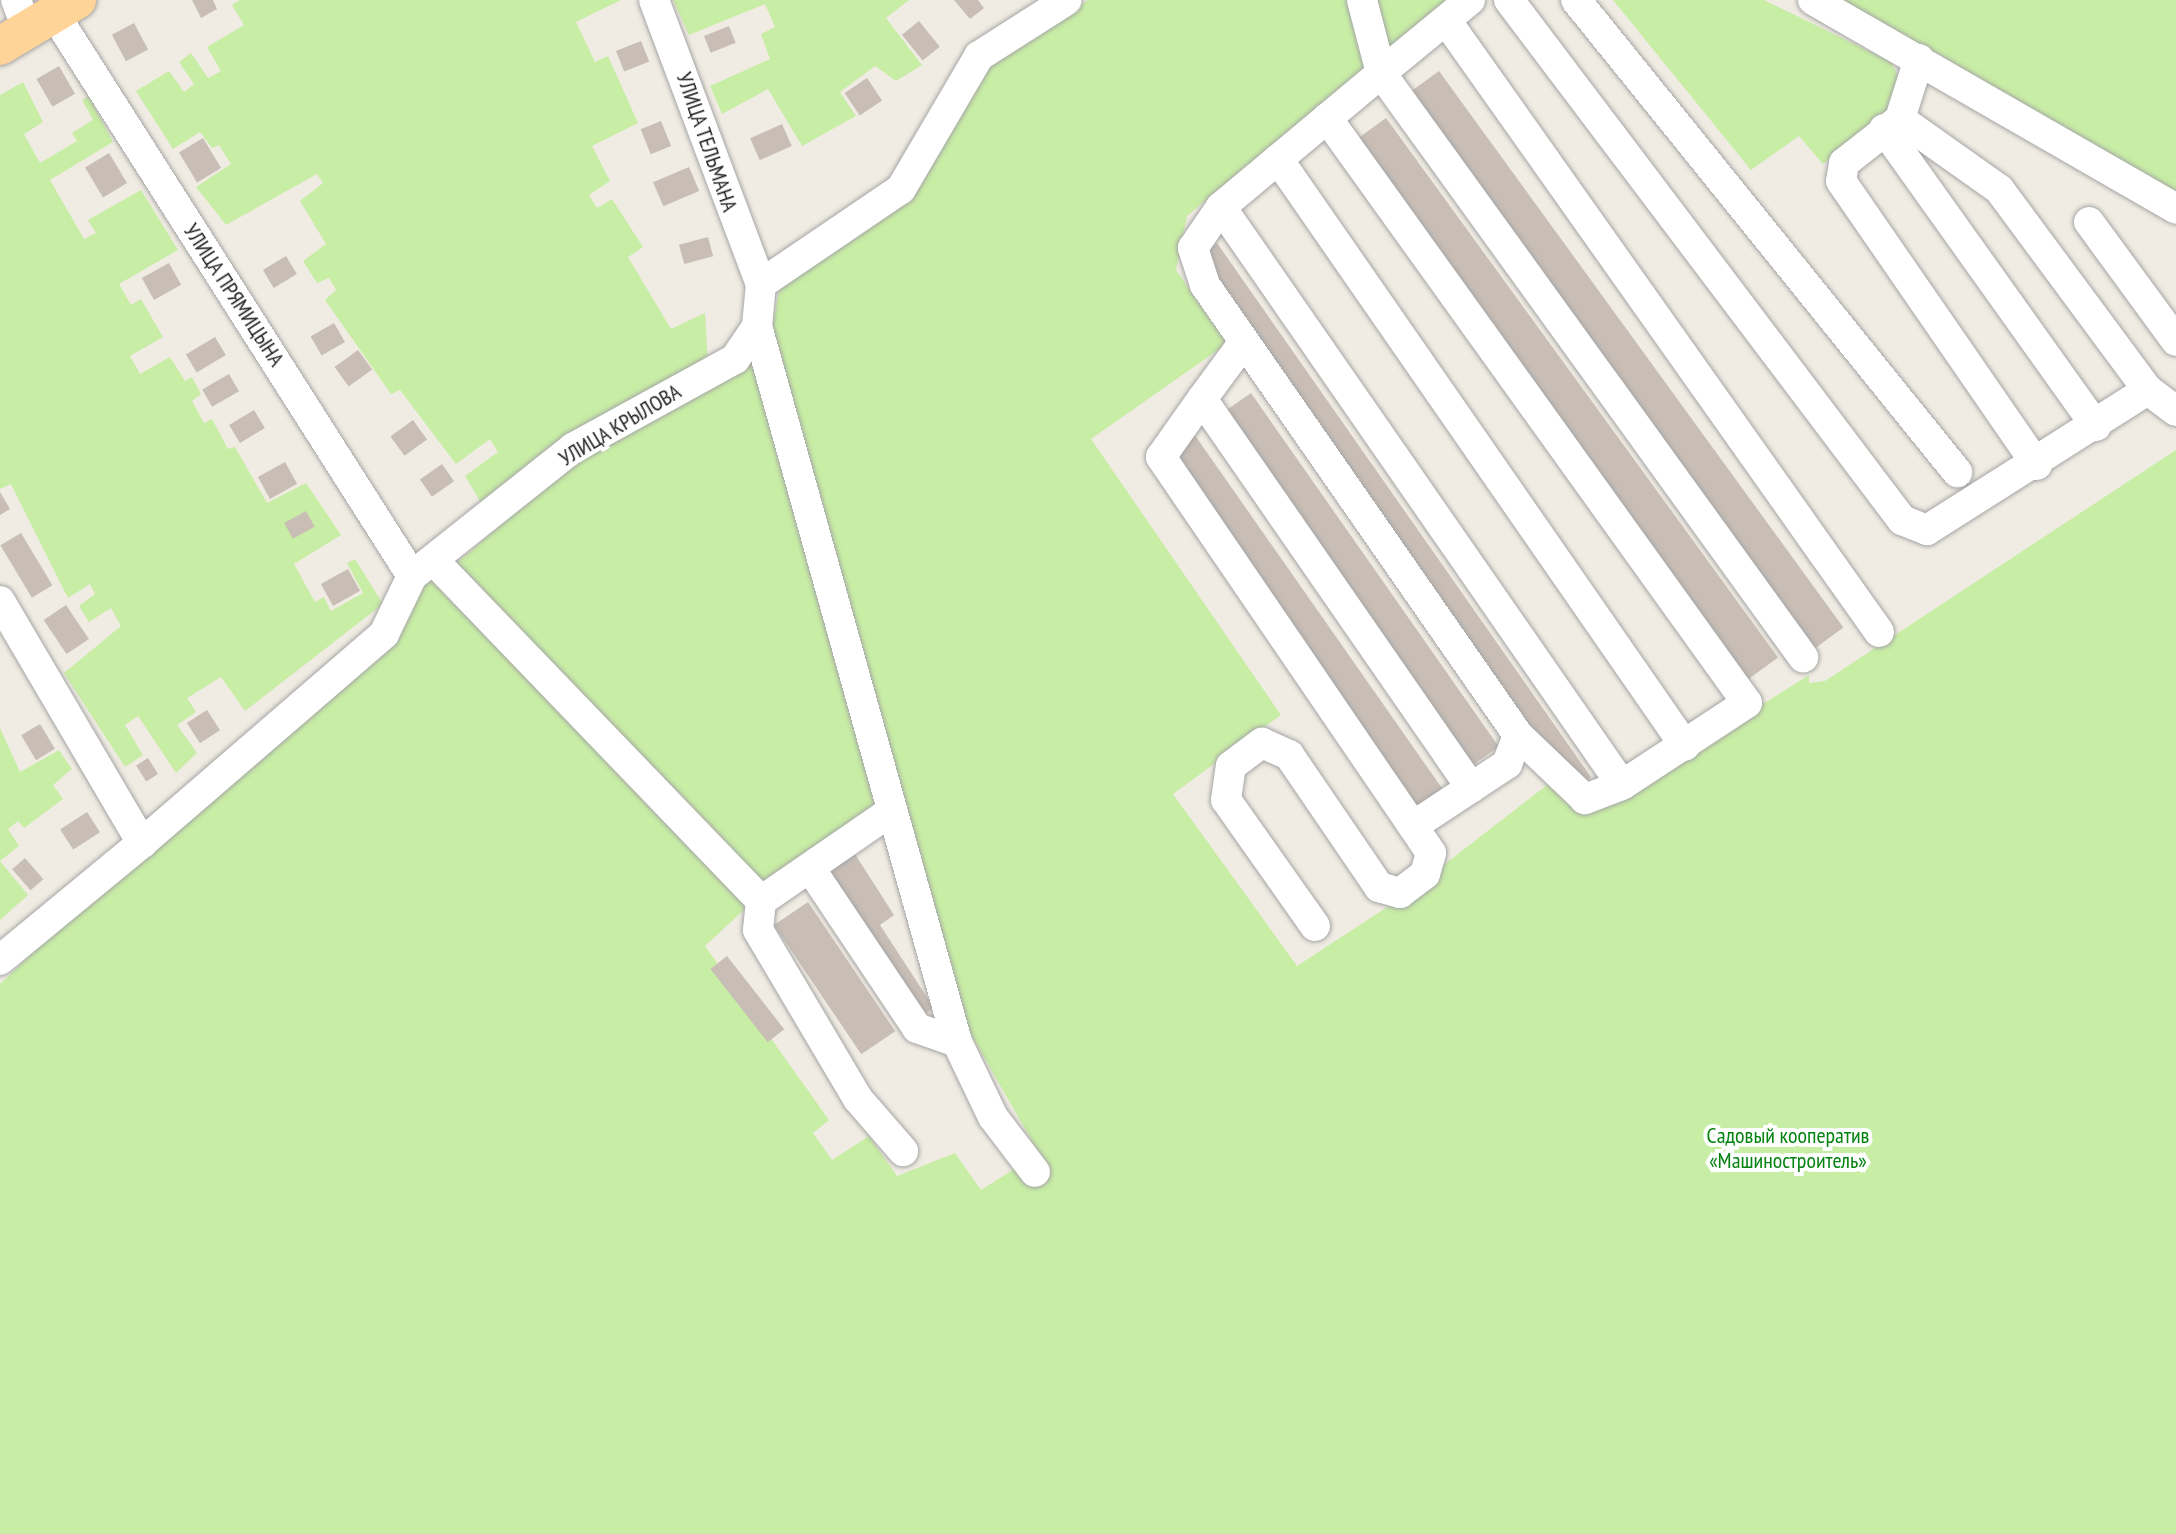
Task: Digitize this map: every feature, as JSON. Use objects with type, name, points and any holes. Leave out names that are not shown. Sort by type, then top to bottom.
[{"type":"street","name":"УЛИЦА ТЕЛЬМАНА","points":[[654,0],[761,284]]},
{"type":"street","points":[[761,284],[901,189],[979,56],[1067,0]]},
{"type":"street","points":[[1362,0],[1381,73],[1803,657]]},
{"type":"street","points":[[1327,118],[1747,703],[1622,785],[1585,799],[1518,735],[1205,285],[1193,248],[1221,207],[1278,159],[1327,118],[1381,73],[1448,23],[1470,0]]},
{"type":"street","points":[[1509,0],[1902,520],[1927,530],[2037,465],[2148,390]]},
{"type":"street","points":[[1576,0],[1957,472]]},
{"type":"street","points":[[1813,0],[2176,209]]},
{"type":"street","name":"УЛИЦА ПРЯМИЦЫНА","points":[[35,19],[424,569],[761,901]]},
{"type":"street","points":[[1448,23],[1879,632]]},
{"type":"street","points":[[1919,59],[1892,124],[1844,163],[1841,181],[2037,465]]},
{"type":"street","points":[[1892,124],[1999,189],[2148,390],[2176,411]]},
{"type":"street","points":[[1892,124],[2096,426]]},
{"type":"street","points":[[1278,159],[1685,746]]},
{"type":"street","points":[[1221,207],[1622,785]]},
{"type":"street","points":[[2089,222],[2176,341]]},
{"type":"street","name":"УЛИЦА КРЫЛОВА","points":[[0,960],[142,843],[384,634],[424,569],[573,448],[735,359],[757,326],[761,284]]},
{"type":"street","points":[[757,326],[890,812],[957,1042],[993,1117],[1035,1172]]},
{"type":"street","points":[[1244,342],[1161,457],[1431,853],[1425,874],[1400,893],[1379,887],[1289,755],[1262,743],[1231,766],[1226,800],[1315,926]]},
{"type":"street","points":[[1202,399],[1471,788]]},
{"type":"street","points":[[0,601],[142,843]]},
{"type":"street","points":[[1413,826],[1507,764],[1518,735]]},
{"type":"street","points":[[890,812],[812,871],[761,901],[758,930],[858,1099],[903,1151]]},
{"type":"street","points":[[812,871],[917,1028],[957,1042]]},
{"type":"green space","points":[[240,0],[621,0],[576,22],[595,62],[608,56],[638,123],[592,146],[610,181],[589,195],[597,208],[612,199],[643,247],[628,257],[671,329],[705,313],[708,363],[483,506],[465,476],[498,452],[490,439],[456,464],[400,390],[391,394],[325,300],[336,290],[329,278],[317,283],[303,261],[326,244],[300,201],[323,183],[317,174],[226,225],[196,187],[231,164],[219,145],[212,148],[200,132],[173,149],[136,91],[169,71],[184,92],[194,84],[179,62],[191,53],[208,78],[221,71],[207,47],[244,25],[232,5]]},
{"type":"green space","points":[[673,0],[909,0],[886,18],[922,65],[896,81],[875,66],[840,92],[856,116],[802,146],[768,89],[722,114],[710,86],[770,59],[761,34],[775,27],[765,4],[689,35]]},
{"type":"green space","name":"Садовый кооператив «Машиностроитель»","points":[[1088,0],[1448,0],[1187,216],[1176,270],[1228,343],[1091,439],[1281,715],[1173,794],[1297,966],[1401,898],[1547,785],[1581,807],[1628,789],[1809,675],[1809,683],[1825,681],[2176,450],[2176,1534],[0,1534],[0,984],[427,580],[459,561],[585,453],[770,343],[781,278],[910,193],[988,61]],"holes":[[[894,796],[954,1005],[1039,1153],[981,1190],[955,1153],[897,1176],[869,1136],[832,1160],[813,1133],[829,1120],[705,946],[785,872]]]},
{"type":"green space","points":[[1613,0],[1764,0],[1891,62],[1900,79],[1890,114],[1823,164],[1799,136],[1751,170]]},
{"type":"green space","points":[[1837,0],[2176,0],[2176,195],[1933,51]]},
{"type":"green space","points":[[23,82],[43,122],[24,134],[40,163],[77,141],[72,133],[93,120],[82,100],[89,96],[113,142],[50,180],[84,239],[96,233],[88,220],[141,190],[178,250],[119,284],[131,305],[141,299],[163,337],[130,356],[140,374],[170,357],[185,381],[192,377],[201,394],[192,401],[204,423],[212,419],[228,449],[235,447],[267,503],[306,483],[341,535],[294,564],[315,602],[324,597],[331,611],[363,593],[347,563],[355,559],[383,604],[245,711],[221,677],[187,698],[196,712],[177,725],[197,753],[176,773],[138,716],[125,725],[143,755],[125,767],[64,673],[121,626],[111,608],[89,622],[79,606],[95,594],[90,584],[68,598],[11,484],[0,489],[0,95]]},
{"type":"green space","points":[[0,728],[20,772],[59,750],[72,769],[53,785],[63,799],[24,828],[18,821],[8,829],[19,846],[0,861]]},
{"type":"green space","points":[[0,861],[28,895],[0,920]]},
{"type":"building","points":[[192,0],[213,0],[217,9],[201,18]]},
{"type":"building","points":[[954,0],[978,0],[984,8],[970,19]]},
{"type":"building","points":[[919,21],[940,47],[923,60],[902,35]]},
{"type":"building","points":[[134,23],[148,49],[126,61],[112,35]]},
{"type":"building","points":[[729,26],[736,43],[711,53],[704,36]]},
{"type":"building","points":[[641,41],[649,61],[624,72],[616,51]]},
{"type":"building","points":[[59,66],[75,94],[52,107],[36,79]]},
{"type":"building","points":[[1439,71],[1843,628],[1810,652],[1406,95]]},
{"type":"building","points":[[867,78],[882,100],[860,115],[845,93]]},
{"type":"building","points":[[1386,118],[1778,658],[1744,682],[1352,143]]},
{"type":"building","points":[[661,121],[671,146],[651,154],[641,129]]},
{"type":"building","points":[[782,124],[792,146],[760,160],[750,138]]},
{"type":"building","points":[[203,138],[221,168],[197,182],[179,152]]},
{"type":"building","points":[[109,153],[127,183],[103,197],[85,167]]},
{"type":"building","points":[[689,167],[699,191],[663,206],[653,182]]},
{"type":"building","points":[[708,237],[713,256],[684,264],[679,245]]},
{"type":"building","points":[[1217,243],[1591,777],[1574,789],[1200,255]]},
{"type":"building","points":[[286,256],[297,274],[274,288],[263,270]]},
{"type":"building","points":[[169,263],[181,285],[154,300],[142,278]]},
{"type":"building","points":[[334,323],[345,342],[322,356],[311,336]]},
{"type":"building","points":[[215,337],[226,355],[197,373],[186,355]]},
{"type":"building","points":[[358,350],[372,369],[349,386],[335,367]]},
{"type":"building","points":[[229,374],[239,391],[212,407],[202,390]]},
{"type":"building","points":[[1251,393],[1499,747],[1467,769],[1219,415]]},
{"type":"building","points":[[254,410],[265,428],[240,443],[229,425]]},
{"type":"building","points":[[413,420],[427,439],[404,456],[390,436]]},
{"type":"building","points":[[1194,434],[1442,789],[1412,810],[1164,455]]},
{"type":"building","points":[[285,462],[297,484],[270,499],[258,477]]},
{"type":"building","points":[[442,464],[454,481],[432,497],[420,479]]},
{"type":"building","points":[[0,492],[10,509],[0,515]]},
{"type":"building","points":[[306,511],[315,527],[293,539],[284,523]]},
{"type":"building","points":[[21,533],[52,585],[32,598],[0,545]]},
{"type":"building","points":[[348,569],[360,591],[333,606],[321,584]]},
{"type":"building","points":[[66,605],[89,639],[67,654],[44,620]]},
{"type":"building","points":[[207,710],[220,730],[200,743],[187,723]]},
{"type":"building","points":[[40,724],[55,749],[36,760],[21,735]]},
{"type":"building","points":[[148,758],[158,774],[146,782],[136,765]]},
{"type":"building","points":[[87,812],[100,832],[73,850],[60,829]]},
{"type":"building","points":[[853,851],[894,915],[880,925],[934,1008],[916,1019],[820,872]]},
{"type":"building","points":[[25,858],[43,879],[31,890],[12,869]]},
{"type":"building","points":[[808,902],[895,1031],[861,1054],[774,925]]},
{"type":"building","points":[[727,956],[784,1029],[768,1042],[710,969]]}]
